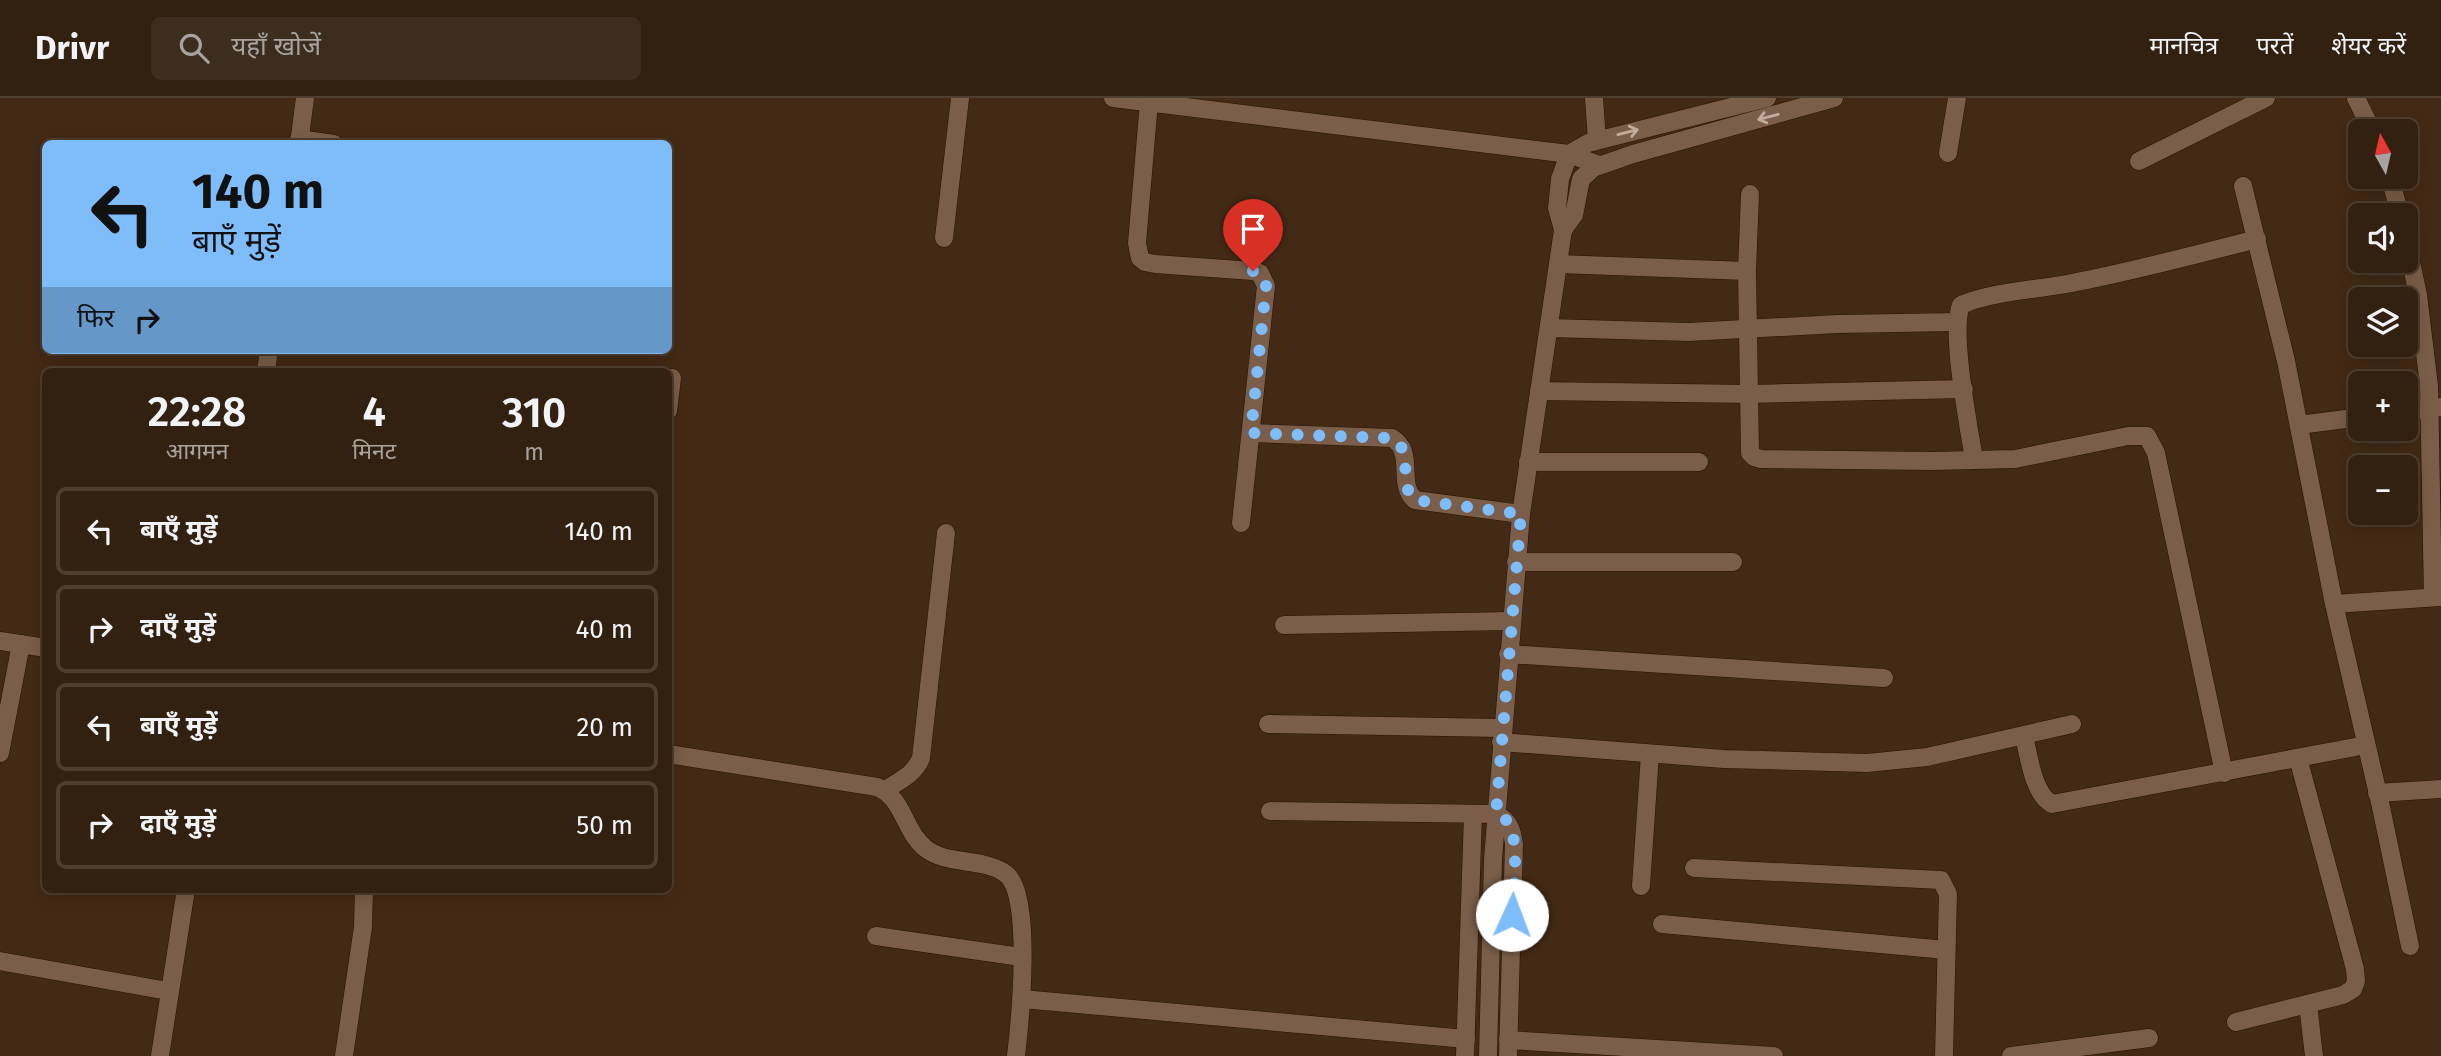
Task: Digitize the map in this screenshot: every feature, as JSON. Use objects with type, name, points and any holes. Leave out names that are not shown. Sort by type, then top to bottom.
[{"type":"street","points":[[299,140],[305,98]]},
{"type":"street","points":[[944,238],[960,98]]},
{"type":"street","points":[[1113,98],[1569,154],[1599,165]]},
{"type":"street","points":[[1594,98],[1597,140]]},
{"type":"street","points":[[1488,1056],[1493,859],[1508,654],[1521,514],[1563,230],[1557,208],[1562,172],[1569,154],[1577,147],[1767,98]]},
{"type":"street","points":[[1563,230],[1574,215],[1581,178],[1599,165],[1834,98]]},
{"type":"street","points":[[1948,153],[1957,98]]},
{"type":"street","points":[[2139,161],[2266,98]]},
{"type":"street","points":[[2356,98],[2366,119]]},
{"type":"street","points":[[1149,102],[1138,243],[1140,258],[1154,264],[1253,271],[1260,273],[1264,279],[1265,303],[1241,523]]},
{"type":"street","points":[[2243,186],[2299,425],[2334,604],[2410,946]]},
{"type":"street","points":[[1749,194],[1747,271],[1750,453],[1754,457],[1974,460],[2023,457],[2128,436],[2147,436],[2156,453],[2224,773]]},
{"type":"street","points":[[1974,460],[1957,322],[1961,305],[2096,279],[2257,239]]},
{"type":"street","points":[[1558,264],[1747,271]]},
{"type":"street","points":[[2334,604],[2437,597],[2435,408],[2412,273]]},
{"type":"street","points":[[1549,328],[1689,332],[1837,324],[1957,322]]},
{"type":"street","points":[[1539,391],[1749,394],[1964,389]]},
{"type":"street","points":[[2299,425],[2348,419]]},
{"type":"street","points":[[1251,433],[1392,438],[1401,443],[1404,449],[1407,488],[1415,500],[1521,514]]},
{"type":"street","points":[[1528,462],[1699,462]]},
{"type":"street","points":[[885,790],[918,767],[921,758],[946,533]]},
{"type":"street","points":[[1516,562],[1733,562]]},
{"type":"street","points":[[1284,625],[1511,621]]},
{"type":"street","points":[[0,641],[42,647]]},
{"type":"street","points":[[0,752],[21,644]]},
{"type":"street","points":[[1508,654],[1884,678]]},
{"type":"street","points":[[1268,724],[1502,735],[1650,754],[1828,763],[1894,762],[1939,755],[2072,724]]},
{"type":"street","points":[[2024,736],[2039,793],[2045,801],[2052,804],[2366,745]]},
{"type":"street","points":[[1641,886],[1650,754]]},
{"type":"street","points":[[672,755],[877,787],[891,796],[926,849],[940,856],[992,867],[1006,874],[1015,885],[1021,919],[1022,999],[1016,1056]]},
{"type":"street","points":[[2236,1022],[2343,995],[2353,989],[2356,981],[2298,758]]},
{"type":"street","points":[[2377,793],[2441,789]]},
{"type":"street","points":[[1270,811],[1496,814],[1506,820],[1512,831],[1514,844],[1508,1048],[1774,1056]]},
{"type":"street","points":[[1022,999],[1466,1048],[1473,814]]},
{"type":"street","points":[[1694,868],[1941,880],[1948,894],[1944,1056]]},
{"type":"street","points":[[160,1056],[185,893]]},
{"type":"street","points":[[344,1056],[363,927],[364,893]]},
{"type":"street","points":[[1662,924],[1946,950]]},
{"type":"street","points":[[876,936],[1021,957]]},
{"type":"street","points":[[0,961],[168,991]]},
{"type":"street","points":[[2308,1003],[2315,1056]]},
{"type":"street","points":[[2011,1056],[2149,1038]]},
{"type":"route","points":[[1253,271],[1260,273],[1266,286],[1251,433],[1392,438],[1401,443],[1404,449],[1407,488],[1415,500],[1521,514],[1496,814],[1506,820],[1512,831],[1512,915]]}]
